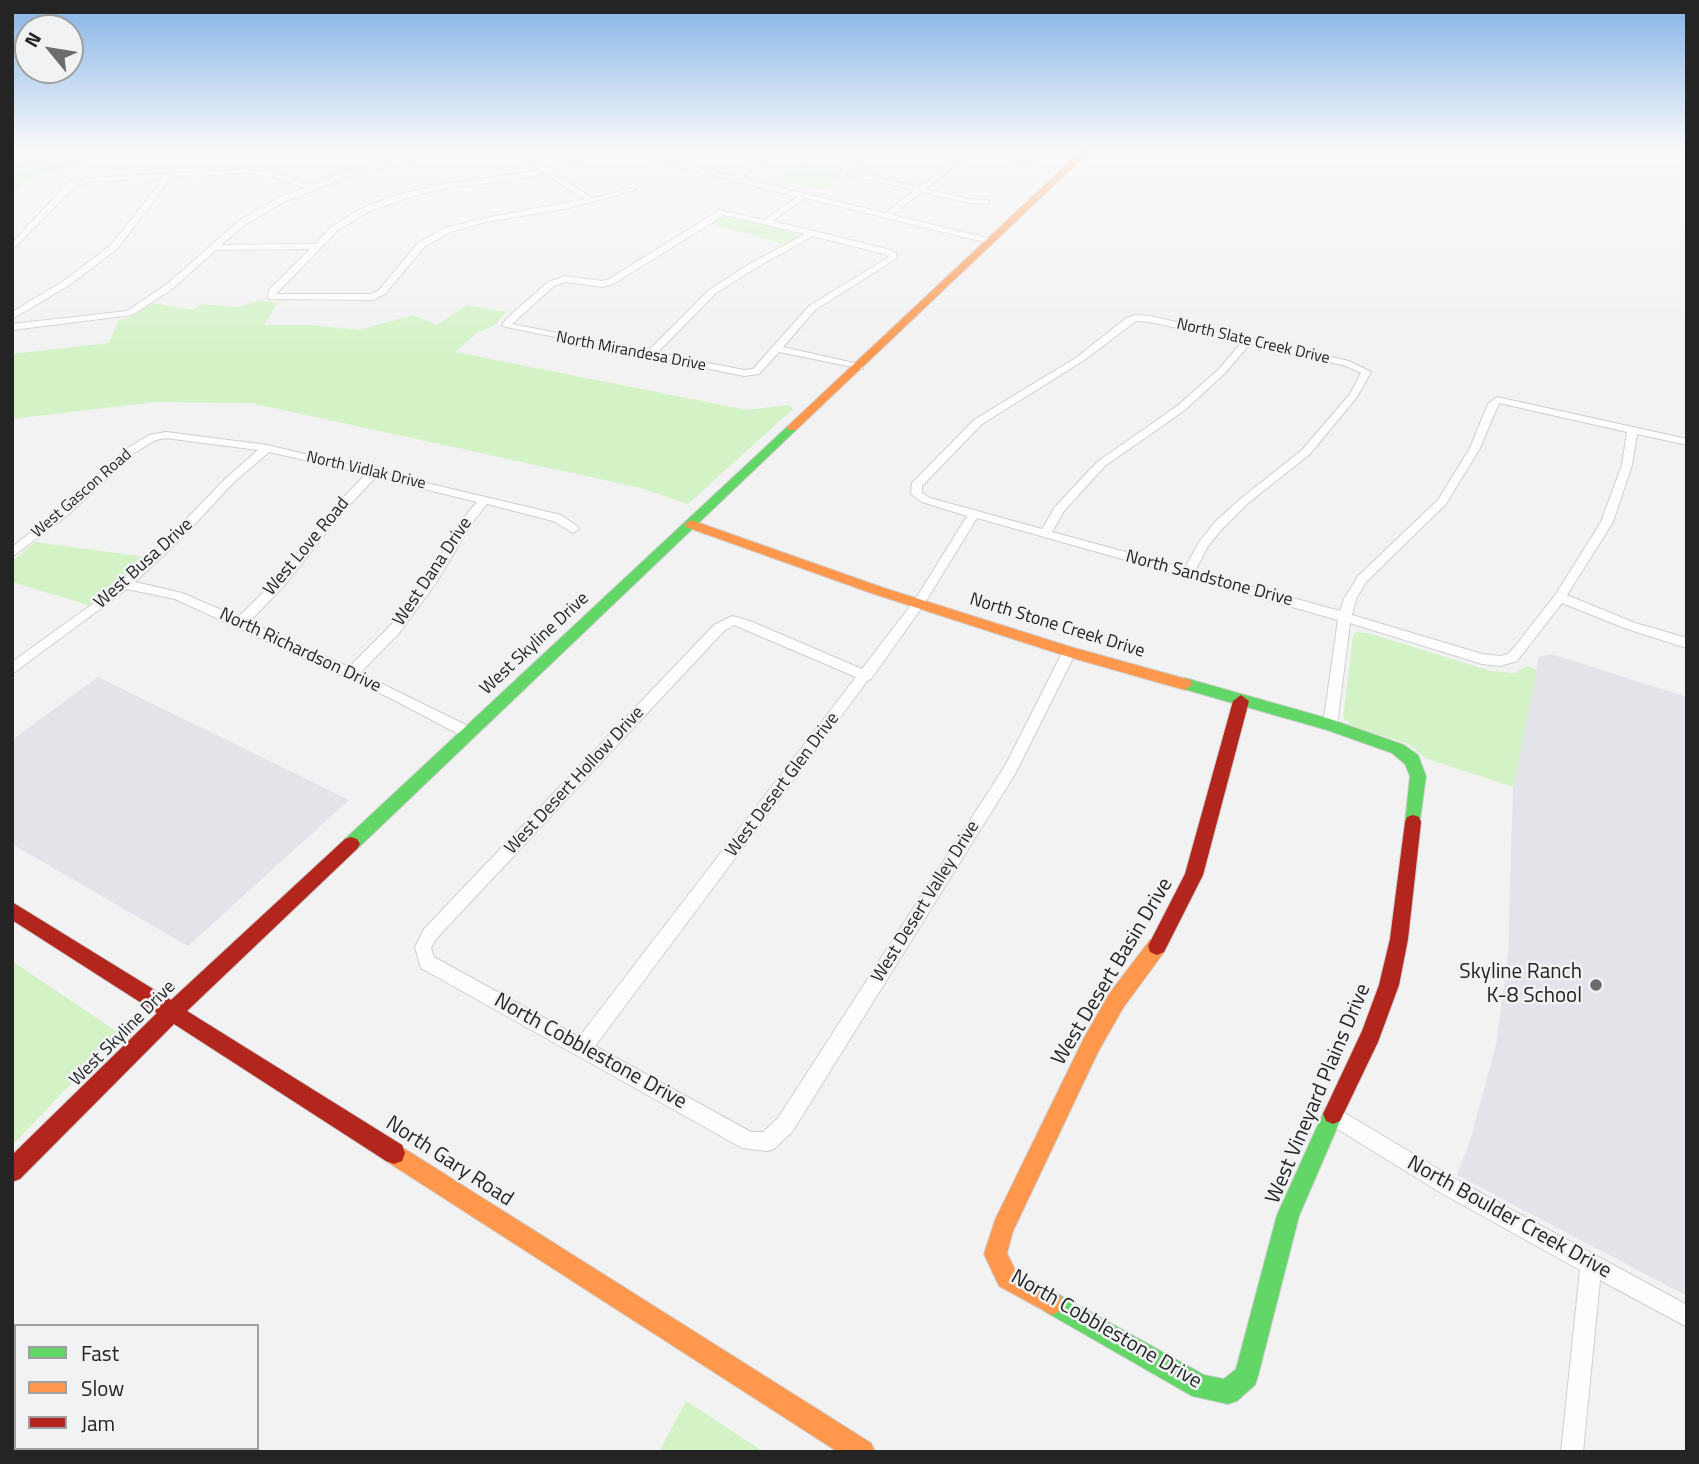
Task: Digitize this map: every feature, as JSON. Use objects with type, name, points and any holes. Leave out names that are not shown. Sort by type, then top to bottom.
[{"type":"street","points":[[12,248],[41,217]]},
{"type":"street","points":[[12,316],[65,284],[114,247],[137,217]]},
{"type":"street","points":[[12,327],[129,313],[169,287],[243,222],[252,217]]},
{"type":"street","points":[[352,217],[316,246],[271,296],[373,297],[382,292],[421,245],[447,230],[508,217]]},
{"type":"street","name":"North Mirandesa Drive","points":[[714,217],[603,284],[558,280],[509,321],[507,326],[744,373],[756,372],[764,366],[775,348]]},
{"type":"street","name":"North Mirandesa Drive","points":[[749,217],[767,221]]},
{"type":"street","points":[[767,221],[772,217]]},
{"type":"street","points":[[891,217],[988,241]]},
{"type":"street","name":"West Skyline Drive","points":[[12,1171],[173,1011],[859,367],[1014,217]]},
{"type":"street","points":[[767,221],[893,255],[893,258],[871,274],[812,308],[775,348]]},
{"type":"street","points":[[650,355],[712,292],[813,233]]},
{"type":"street","points":[[213,248],[316,246]]},
{"type":"street","name":"North Slate Creek Drive","points":[[918,496],[916,485],[978,422],[1080,359],[1128,321],[1138,318],[1349,364],[1366,372],[1354,395],[1306,453],[1242,502],[1218,526],[1203,545],[1188,574]]},
{"type":"street","points":[[1045,534],[1059,509],[1101,464],[1181,408],[1222,372],[1247,342]]},
{"type":"street","points":[[775,348],[859,367]]},
{"type":"street","points":[[1330,725],[1345,617],[1350,599],[1362,579],[1442,502],[1475,449],[1497,400],[1687,442]]},
{"type":"street","points":[[1633,429],[1627,465],[1607,522],[1560,597],[1631,626],[1687,643]]},
{"type":"street","name":"North Vidlak Drive","points":[[153,437],[188,436],[267,448],[557,518],[573,529]]},
{"type":"street","name":"West Gascon Road","points":[[12,553],[64,512],[130,451],[153,437]]},
{"type":"street","name":"West Busa Drive","points":[[12,668],[125,584],[178,535],[229,481],[267,448]]},
{"type":"street","name":"West Love Road","points":[[240,623],[282,581],[311,548],[336,512],[374,472]]},
{"type":"street","name":"North Sandstone Drive","points":[[918,496],[1345,617],[1482,659],[1500,661],[1512,658],[1560,597]]},
{"type":"street","name":"West Dana Drive","points":[[351,674],[395,629],[432,580],[467,521],[485,499]]},
{"type":"street","name":"West Desert Glen Drive","points":[[582,1048],[866,676],[919,603],[974,514]]},
{"type":"street","name":"North Stone Creek Drive","points":[[691,524],[1069,652],[1378,740],[1398,749],[1412,760]]},
{"type":"street","name":"North Richardson Drive","points":[[125,584],[178,596],[351,674],[469,733]]},
{"type":"street","name":"West Desert Hollow Drive","points":[[424,947],[430,934],[448,914],[719,628],[732,620],[866,676]]},
{"type":"street","name":"West Desert Valley Drive","points":[[767,1142],[785,1125],[1010,770],[1069,652]]},
{"type":"street","name":"West Desert Basin Drive","points":[[995,1254],[1003,1228],[1091,1045],[1116,1001],[1163,937],[1194,875],[1241,701]]},
{"type":"street","name":"West Vineyard Plains Drive","points":[[1228,1392],[1246,1376],[1288,1214],[1371,1035],[1389,985],[1399,939],[1418,776],[1412,760]]},
{"type":"street","name":"North Gary Road","points":[[12,910],[862,1452]]},
{"type":"street","name":"North Cobblestone Drive","points":[[424,947],[427,962],[750,1140],[767,1142]]},
{"type":"street","name":"North Boulder Creek Drive","points":[[1334,1115],[1450,1188],[1687,1317]]},
{"type":"street","name":"North Cobblestone Drive","points":[[995,1254],[1007,1278],[1200,1387],[1228,1392]]},
{"type":"street","points":[[1572,1452],[1591,1266]]},
{"type":"shaded area","name":"Skyline Ranch K-8 School","points":[[1551,654],[1687,697],[1687,1296],[1457,1175],[1470,1141],[1496,1045],[1508,955],[1513,787],[1539,657]]},
{"type":"shaded area","points":[[98,677],[349,800],[188,946],[12,844],[12,740]]},
{"type":"green space","points":[[719,217],[732,217],[797,234],[799,237],[786,245],[709,223]]},
{"type":"green space","points":[[259,300],[278,303],[264,325],[310,325],[359,330],[413,315],[437,325],[467,305],[506,312],[495,325],[477,333],[455,352],[747,410],[788,405],[794,408],[688,504],[641,488],[251,403],[156,402],[12,419],[12,354],[109,343],[119,320],[133,316],[153,303],[193,310],[201,304],[238,307]]},
{"type":"green space","points":[[35,542],[146,557],[88,605],[12,582],[12,561]]},
{"type":"green space","points":[[1356,632],[1368,633],[1491,671],[1514,673],[1527,666],[1537,670],[1513,787],[1425,758],[1409,744],[1352,726],[1343,718],[1353,635]]},
{"type":"green space","points":[[12,961],[119,1033],[12,1146]]},
{"type":"green space","points":[[686,1401],[764,1452],[659,1452]]},
{"type":"traffic: fast","points":[[351,844],[792,428]]},
{"type":"traffic: fast","points":[[1185,684],[1330,725],[1398,749],[1412,760],[1418,776],[1413,822]]},
{"type":"traffic: fast","points":[[1052,1303],[1201,1387],[1228,1392],[1246,1376],[1288,1215],[1333,1114]]},
{"type":"traffic: slow","points":[[792,428],[1016,217]]},
{"type":"traffic: slow","points":[[691,524],[879,591],[1069,652],[1185,684]]},
{"type":"traffic: slow","points":[[1052,1303],[1007,1278],[995,1254],[1003,1228],[1091,1045],[1116,1001],[1157,946]]},
{"type":"traffic: slow","points":[[394,1153],[862,1452]]},
{"type":"traffic: jam","points":[[1157,946],[1194,875],[1241,701]]},
{"type":"traffic: jam","points":[[1333,1114],[1371,1035],[1389,985],[1399,939],[1413,822]]},
{"type":"traffic: jam","points":[[12,1171],[173,1011],[351,844]]},
{"type":"traffic: jam","points":[[12,910],[394,1153]]},
{"type":"place","name":"Skyline Ranch K-8 School","points":[[1596,985]]}]
